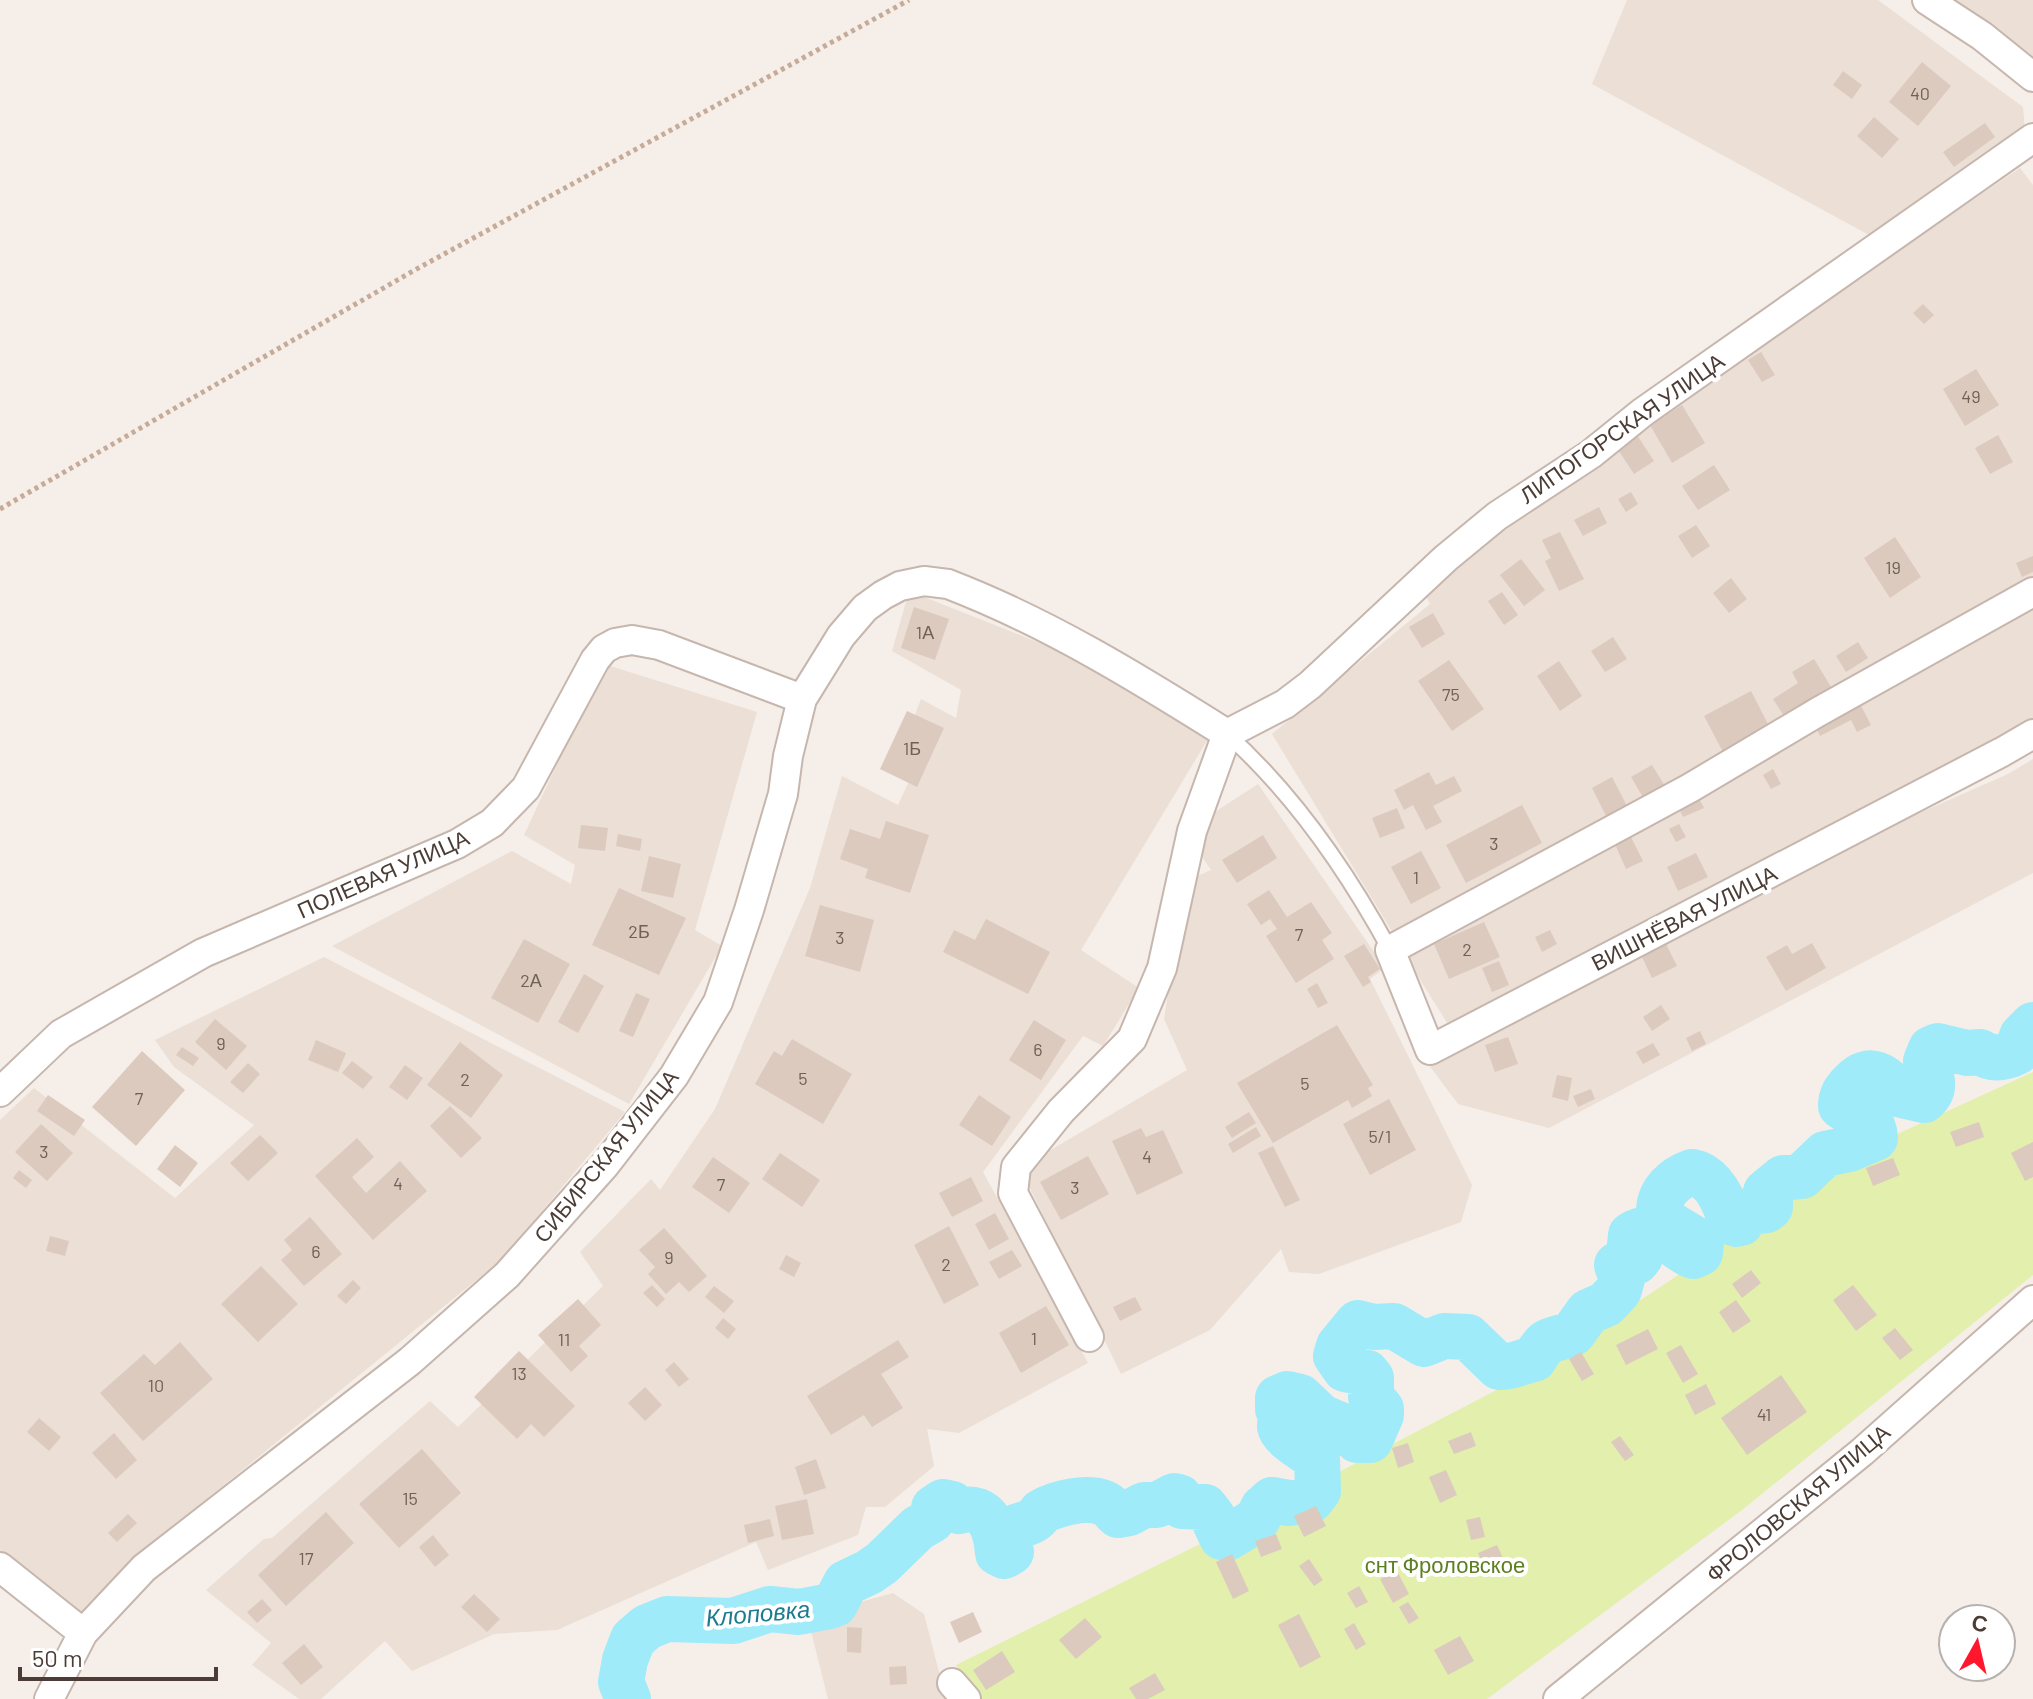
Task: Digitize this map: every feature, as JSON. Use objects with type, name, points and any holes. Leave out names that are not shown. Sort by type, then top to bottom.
[{"type":"street","points":[[1927,0],[1982,36],[2033,77]]},
{"type":"street","name":"ЛИПОГОРСКАЯ УЛИЦА","points":[[1227,734],[1285,704],[1310,685],[1446,558],[1497,516],[1591,454],[1643,412],[2033,138]]},
{"type":"street","name":"СИБИРСКАЯ УЛИЦА","points":[[49,1699],[83,1633],[144,1568],[410,1361],[507,1275],[605,1165],[666,1087],[718,1002],[783,794],[788,756],[802,699],[841,636],[865,608],[900,586],[924,581],[948,584],[1079,645],[1227,734]]},
{"type":"street","points":[[1390,950],[1690,788],[1818,712],[2033,592]]},
{"type":"street","name":"ПОЛЕВАЯ УЛИЦА","points":[[0,1092],[61,1034],[203,953],[457,844],[492,823],[526,788],[588,672],[604,649],[615,643],[632,640],[659,645],[802,699]]},
{"type":"street","points":[[1089,1337],[1013,1193],[1016,1167],[1061,1111],[1132,1039],[1162,968],[1192,831],[1227,734]]},
{"type":"street","name":"ВИШНЁВАЯ УЛИЦА","points":[[1390,950],[1430,1050],[2033,734]]},
{"type":"street","name":"ФРОЛОВСКАЯ УЛИЦА","points":[[1558,1699],[1862,1452],[2033,1300]]},
{"type":"street","points":[[0,1567],[83,1633]]},
{"type":"lane","points":[[1227,734],[1255,759],[1310,826],[1367,907],[1390,950]]},
{"type":"path","points":[[0,509],[413,271],[909,0]]},
{"type":"shaded area","points":[[1627,0],[1878,0],[2023,107],[2025,131],[1869,235],[1592,84]]},
{"type":"shaded area","points":[[1946,0],[2033,0],[2033,64]]},
{"type":"shaded area","points":[[2020,168],[2033,185],[2033,580],[1710,768],[1393,933],[1272,734],[1430,604],[1424,592],[1626,435]]},
{"type":"shaded area","points":[[909,591],[1060,651],[1208,739],[1081,950],[1139,988],[1103,1046],[1083,1036],[983,1172],[1088,1363],[959,1433],[927,1429],[934,1466],[885,1507],[866,1507],[858,1535],[768,1570],[756,1542],[557,1630],[494,1634],[412,1671],[385,1641],[321,1699],[299,1699],[252,1665],[271,1643],[206,1590],[264,1539],[272,1538],[430,1401],[458,1427],[603,1286],[580,1252],[651,1179],[660,1190],[715,1109],[810,888],[842,776],[898,805],[910,779],[895,767],[921,699],[956,718],[961,690],[892,651]]},
{"type":"shaded area","points":[[2033,606],[2033,725],[1451,1029],[1404,954]]},
{"type":"shaded area","points":[[604,664],[757,712],[695,930],[722,946],[629,1104],[332,946],[512,851],[571,884],[575,865],[524,835]]},
{"type":"shaded area","points":[[2033,759],[2033,873],[1549,1128],[1458,1104],[1429,1065],[1831,852],[2008,774]]},
{"type":"shaded area","points":[[1258,784],[1385,968],[1370,979],[1472,1185],[1461,1222],[1319,1274],[1289,1272],[1281,1249],[1210,1330],[1121,1374],[1025,1178],[1037,1158],[1187,1070],[1164,1019],[1186,881],[1211,870],[1194,845],[1201,821]]},
{"type":"shaded area","points":[[324,957],[625,1112],[501,1260],[134,1558],[80,1614],[0,1550],[0,1120],[34,1088],[175,1198],[254,1125],[174,1067],[155,1040]]},
{"type":"shaded area","points":[[893,1593],[924,1614],[946,1699],[828,1699],[809,1623],[821,1613]]},
{"type":"green space","name":"снт Фроловское","points":[[2033,1072],[2033,1275],[1742,1510],[1487,1699],[979,1699],[956,1665],[1208,1540],[1539,1368],[1871,1146]]},
{"type":"building","points":[[1922,62],[1951,86],[1918,126],[1889,102]]},
{"type":"building","points":[[1843,71],[1862,85],[1852,99],[1833,85]]},
{"type":"building","points":[[1874,117],[1899,139],[1882,158],[1857,136]]},
{"type":"building","points":[[1985,123],[1995,137],[1954,167],[1943,152]]},
{"type":"building","points":[[1923,304],[1934,315],[1924,324],[1913,313]]},
{"type":"building","points":[[1761,352],[1775,375],[1762,382],[1748,360]]},
{"type":"building","points":[[1976,369],[1999,405],[1965,426],[1943,389]]},
{"type":"building","points":[[1682,405],[1705,443],[1672,463],[1650,425]]},
{"type":"building","points":[[1635,432],[1654,461],[1634,474],[1615,445]]},
{"type":"building","points":[[1998,435],[2013,462],[1990,474],[1975,448]]},
{"type":"building","points":[[1714,465],[1730,490],[1698,510],[1682,486]]},
{"type":"building","points":[[1631,492],[1638,504],[1626,512],[1618,499]]},
{"type":"building","points":[[1599,507],[1607,523],[1583,536],[1574,520]]},
{"type":"building","points":[[1696,525],[1710,546],[1692,558],[1678,536]]},
{"type":"building","points":[[1560,532],[1584,579],[1559,591],[1545,561],[1551,558],[1542,540]]},
{"type":"building","points":[[1895,537],[1921,577],[1890,598],[1864,558]]},
{"type":"building","points":[[2033,556],[2033,572],[2022,577],[2016,563]]},
{"type":"building","points":[[1521,559],[1545,590],[1524,606],[1500,575]]},
{"type":"building","points":[[1731,578],[1747,599],[1729,613],[1713,593]]},
{"type":"building","points":[[1502,592],[1518,615],[1504,625],[1488,601]]},
{"type":"building","points":[[914,607],[949,619],[935,660],[901,648]]},
{"type":"building","points":[[1433,613],[1445,634],[1422,648],[1409,627]]},
{"type":"building","points":[[1613,637],[1627,659],[1605,672],[1591,651]]},
{"type":"building","points":[[1858,642],[1868,658],[1846,672],[1836,656]]},
{"type":"building","points":[[1814,659],[1833,690],[1786,719],[1773,699],[1798,683],[1792,672]]},
{"type":"building","points":[[1449,660],[1484,709],[1452,731],[1418,681]]},
{"type":"building","points":[[1559,661],[1582,696],[1560,711],[1537,676]]},
{"type":"building","points":[[1751,691],[1770,728],[1723,752],[1704,716]]},
{"type":"building","points":[[1858,700],[1871,725],[1857,732],[1851,720],[1820,736],[1814,723]]},
{"type":"building","points":[[907,711],[944,728],[917,787],[880,769]]},
{"type":"building","points":[[1652,765],[1665,786],[1644,799],[1631,777]]},
{"type":"building","points":[[1773,769],[1781,784],[1771,789],[1763,775]]},
{"type":"building","points":[[1429,772],[1436,785],[1454,776],[1462,791],[1433,806],[1442,822],[1426,830],[1413,805],[1404,810],[1394,790]]},
{"type":"building","points":[[1612,777],[1628,808],[1607,818],[1592,788]]},
{"type":"building","points":[[1697,794],[1704,808],[1683,817],[1677,804]]},
{"type":"building","points":[[1522,805],[1542,843],[1466,883],[1446,845]]},
{"type":"building","points":[[1397,808],[1405,828],[1380,838],[1372,818]]},
{"type":"building","points":[[886,821],[929,835],[910,893],[865,878],[868,869],[840,859],[850,829],[880,839]]},
{"type":"building","points":[[1679,824],[1686,837],[1676,842],[1669,829]]},
{"type":"building","points":[[581,825],[608,828],[605,851],[578,848]]},
{"type":"building","points":[[618,834],[642,839],[640,851],[616,846]]},
{"type":"building","points":[[1263,835],[1277,858],[1237,883],[1222,860]]},
{"type":"building","points":[[1630,835],[1643,861],[1626,869],[1614,842]]},
{"type":"building","points":[[1421,851],[1441,888],[1411,904],[1391,867]]},
{"type":"building","points":[[1696,853],[1708,877],[1678,891],[1667,867]]},
{"type":"building","points":[[649,856],[681,864],[673,898],[641,891]]},
{"type":"building","points":[[619,888],[686,918],[659,975],[592,945]]},
{"type":"building","points":[[1269,890],[1287,917],[1311,902],[1332,933],[1322,940],[1334,959],[1296,983],[1266,936],[1277,929],[1270,919],[1261,925],[1247,904]]},
{"type":"building","points":[[820,905],[874,920],[860,972],[805,956]]},
{"type":"building","points":[[986,919],[1050,952],[1028,994],[943,952],[954,930],[975,940]]},
{"type":"building","points":[[1484,922],[1500,957],[1449,979],[1434,944]]},
{"type":"building","points":[[1550,930],[1557,944],[1542,952],[1535,937]]},
{"type":"building","points":[[524,939],[570,964],[538,1023],[491,998]]},
{"type":"building","points":[[1812,943],[1826,968],[1786,991],[1766,957],[1787,945],[1792,954]]},
{"type":"building","points":[[1364,944],[1380,969],[1368,977],[1371,982],[1363,987],[1344,956]]},
{"type":"building","points":[[1666,944],[1677,966],[1652,978],[1641,955]]},
{"type":"building","points":[[1499,961],[1509,985],[1492,992],[1482,968]]},
{"type":"building","points":[[584,974],[604,986],[578,1033],[558,1022]]},
{"type":"building","points":[[1317,983],[1328,1003],[1318,1008],[1307,989]]},
{"type":"building","points":[[636,993],[650,999],[633,1037],[619,1031]]},
{"type":"building","points":[[1661,1005],[1670,1019],[1652,1031],[1643,1017]]},
{"type":"building","points":[[215,1019],[247,1046],[226,1070],[195,1042]]},
{"type":"building","points":[[1034,1020],[1066,1040],[1041,1080],[1009,1060]]},
{"type":"building","points":[[1337,1025],[1373,1085],[1368,1088],[1372,1096],[1352,1108],[1348,1100],[1273,1143],[1237,1083]]},
{"type":"building","points":[[1700,1031],[1706,1044],[1692,1051],[1686,1038]]},
{"type":"building","points":[[1508,1037],[1518,1064],[1495,1072],[1485,1045]]},
{"type":"building","points":[[792,1039],[852,1074],[823,1124],[755,1084],[774,1051],[782,1056]]},
{"type":"building","points":[[316,1040],[346,1053],[338,1072],[308,1060]]},
{"type":"building","points":[[460,1042],[503,1075],[471,1118],[427,1085]]},
{"type":"building","points":[[1653,1043],[1660,1055],[1643,1064],[1636,1052]]},
{"type":"building","points":[[182,1047],[199,1058],[193,1066],[176,1055]]},
{"type":"building","points":[[142,1051],[185,1090],[136,1146],[92,1107]]},
{"type":"building","points":[[352,1061],[373,1077],[363,1089],[342,1073]]},
{"type":"building","points":[[248,1063],[260,1074],[243,1093],[230,1082]]},
{"type":"building","points":[[405,1065],[423,1078],[407,1100],[389,1087]]},
{"type":"building","points":[[1557,1075],[1572,1078],[1568,1101],[1552,1097]]},
{"type":"building","points":[[1591,1089],[1595,1099],[1578,1107],[1573,1096]]},
{"type":"building","points":[[48,1095],[85,1120],[74,1136],[37,1111]]},
{"type":"building","points":[[979,1095],[1011,1117],[992,1146],[959,1125]]},
{"type":"building","points":[[1389,1099],[1416,1150],[1370,1175],[1343,1124]]},
{"type":"building","points":[[450,1106],[482,1138],[461,1158],[430,1126]]},
{"type":"building","points":[[1249,1112],[1256,1123],[1232,1138],[1225,1127]]},
{"type":"building","points":[[1979,1122],[1984,1137],[1956,1147],[1950,1132]]},
{"type":"building","points":[[41,1124],[73,1153],[47,1181],[15,1152]]},
{"type":"building","points":[[1256,1127],[1261,1136],[1233,1153],[1228,1144]]},
{"type":"building","points":[[1141,1128],[1146,1137],[1163,1130],[1183,1173],[1137,1195],[1112,1141]]},
{"type":"building","points":[[260,1135],[278,1153],[248,1181],[230,1163]]},
{"type":"building","points":[[357,1138],[374,1157],[352,1177],[366,1193],[400,1161],[427,1191],[373,1240],[315,1176]]},
{"type":"building","points":[[2033,1142],[2033,1177],[2025,1181],[2011,1153]]},
{"type":"building","points":[[175,1145],[198,1163],[180,1187],[157,1169]]},
{"type":"building","points":[[1273,1146],[1300,1200],[1285,1207],[1258,1153]]},
{"type":"building","points":[[780,1153],[820,1180],[802,1207],[762,1179]]},
{"type":"building","points":[[1088,1156],[1109,1194],[1061,1220],[1040,1182]]},
{"type":"building","points":[[713,1157],[750,1183],[729,1213],[692,1187]]},
{"type":"building","points":[[1893,1158],[1900,1175],[1873,1186],[1866,1168]]},
{"type":"building","points":[[19,1170],[32,1180],[26,1188],[13,1178]]},
{"type":"building","points":[[971,1177],[983,1201],[952,1217],[939,1193]]},
{"type":"building","points":[[995,1213],[1009,1239],[989,1250],[975,1224]]},
{"type":"building","points":[[310,1217],[342,1254],[304,1286],[281,1260],[292,1250],[284,1240]]},
{"type":"building","points":[[949,1226],[979,1285],[944,1304],[914,1245]]},
{"type":"building","points":[[664,1228],[707,1276],[689,1292],[679,1282],[666,1294],[648,1274],[655,1267],[639,1250]]},
{"type":"building","points":[[50,1236],[69,1241],[65,1256],[46,1251]]},
{"type":"building","points":[[1012,1250],[1022,1266],[999,1279],[989,1262]]},
{"type":"building","points":[[786,1255],[801,1263],[794,1277],[779,1269]]},
{"type":"building","points":[[261,1266],[298,1304],[258,1342],[221,1304]]},
{"type":"building","points":[[1751,1270],[1761,1283],[1742,1298],[1732,1284]]},
{"type":"building","points":[[353,1280],[361,1288],[346,1304],[337,1296]]},
{"type":"building","points":[[652,1285],[665,1299],[657,1307],[643,1293]]},
{"type":"building","points":[[1853,1285],[1877,1315],[1856,1331],[1833,1300]]},
{"type":"building","points":[[714,1286],[734,1301],[724,1313],[705,1297]]},
{"type":"building","points":[[1135,1297],[1142,1310],[1120,1321],[1113,1307]]},
{"type":"building","points":[[578,1299],[601,1325],[579,1346],[588,1356],[571,1372],[538,1335]]},
{"type":"building","points":[[1736,1300],[1751,1321],[1733,1333],[1719,1312]]},
{"type":"building","points":[[1046,1306],[1069,1345],[1021,1373],[999,1333]]},
{"type":"building","points":[[723,1318],[736,1329],[728,1339],[715,1328]]},
{"type":"building","points":[[1895,1328],[1913,1350],[1900,1360],[1882,1338]]},
{"type":"building","points":[[1648,1329],[1658,1349],[1626,1365],[1616,1345]]},
{"type":"building","points":[[898,1340],[909,1357],[881,1374],[903,1408],[872,1427],[864,1415],[831,1435],[807,1396]]},
{"type":"building","points":[[180,1342],[213,1379],[143,1441],[100,1393],[144,1354],[155,1365]]},
{"type":"building","points":[[1681,1345],[1698,1374],[1683,1383],[1666,1353]]},
{"type":"building","points":[[519,1351],[575,1406],[544,1437],[531,1424],[517,1439],[474,1397]]},
{"type":"building","points":[[1581,1352],[1594,1374],[1582,1381],[1569,1359]]},
{"type":"building","points":[[674,1362],[689,1379],[679,1387],[665,1370]]},
{"type":"building","points":[[1781,1375],[1807,1412],[1747,1455],[1721,1418]]},
{"type":"building","points":[[1706,1384],[1716,1404],[1695,1415],[1685,1395]]},
{"type":"building","points":[[645,1387],[662,1405],[645,1421],[628,1403]]},
{"type":"building","points":[[39,1418],[61,1437],[49,1451],[27,1432]]},
{"type":"building","points":[[1471,1432],[1476,1446],[1454,1454],[1448,1441]]},
{"type":"building","points":[[114,1433],[137,1460],[116,1479],[92,1453]]},
{"type":"building","points":[[1620,1436],[1634,1455],[1625,1461],[1611,1442]]},
{"type":"building","points":[[1408,1443],[1414,1462],[1398,1468],[1392,1448]]},
{"type":"building","points":[[422,1449],[461,1493],[399,1548],[359,1504]]},
{"type":"building","points":[[816,1459],[826,1488],[804,1495],[795,1467]]},
{"type":"building","points":[[1446,1470],[1457,1495],[1440,1503],[1429,1477]]},
{"type":"building","points":[[807,1499],[814,1534],[782,1540],[775,1506]]},
{"type":"building","points":[[1316,1506],[1326,1526],[1304,1537],[1294,1516]]},
{"type":"building","points":[[326,1512],[354,1543],[286,1606],[258,1575]]},
{"type":"building","points":[[128,1514],[137,1523],[117,1542],[108,1533]]},
{"type":"building","points":[[1480,1517],[1485,1537],[1471,1540],[1466,1520]]},
{"type":"building","points":[[770,1519],[774,1536],[748,1543],[744,1525]]},
{"type":"building","points":[[1276,1534],[1282,1549],[1261,1557],[1255,1541]]},
{"type":"building","points":[[433,1535],[449,1555],[435,1567],[419,1547]]},
{"type":"building","points":[[1497,1545],[1507,1567],[1488,1575],[1478,1553]]},
{"type":"building","points":[[1232,1554],[1249,1591],[1233,1599],[1216,1562]]},
{"type":"building","points":[[1309,1559],[1323,1580],[1314,1586],[1299,1566]]},
{"type":"building","points":[[1397,1571],[1409,1594],[1393,1603],[1380,1579]]},
{"type":"building","points":[[1359,1586],[1368,1602],[1356,1608],[1347,1593]]},
{"type":"building","points":[[474,1594],[500,1619],[487,1632],[461,1607]]},
{"type":"building","points":[[262,1599],[272,1610],[257,1623],[247,1612]]},
{"type":"building","points":[[1408,1602],[1419,1618],[1409,1624],[1399,1607]]},
{"type":"building","points":[[973,1612],[982,1632],[959,1643],[950,1622]]},
{"type":"building","points":[[1299,1614],[1321,1657],[1300,1668],[1278,1625]]},
{"type":"building","points":[[1085,1618],[1102,1637],[1076,1659],[1059,1640]]},
{"type":"building","points":[[1354,1623],[1366,1644],[1356,1650],[1344,1629]]},
{"type":"building","points":[[847,1627],[862,1628],[861,1653],[847,1652]]},
{"type":"building","points":[[1460,1636],[1474,1661],[1448,1675],[1434,1650]]},
{"type":"building","points":[[304,1644],[323,1667],[301,1685],[282,1663]]},
{"type":"building","points":[[1002,1651],[1015,1672],[986,1690],[973,1670]]},
{"type":"building","points":[[906,1666],[907,1684],[890,1685],[889,1667]]},
{"type":"building","points":[[1155,1673],[1165,1690],[1148,1699],[1136,1699],[1129,1688]]},
{"type":"waterway","name":"Клоповка","points":[[628,1699],[621,1682],[625,1660],[633,1639],[647,1627],[667,1619],[733,1621],[770,1609],[799,1612],[835,1604],[846,1583],[882,1563],[918,1528],[932,1520],[934,1508],[943,1502],[952,1504],[959,1511],[977,1511],[984,1515],[993,1527],[998,1553],[1004,1556],[1011,1552],[1008,1539],[1011,1530],[1063,1503],[1097,1501],[1118,1515],[1179,1497],[1182,1506],[1205,1507],[1222,1537],[1227,1538],[1257,1520],[1272,1500],[1289,1503],[1311,1500],[1318,1491],[1317,1459],[1282,1431],[1278,1398],[1287,1394],[1300,1397],[1321,1417],[1345,1427],[1357,1440],[1370,1440],[1381,1415],[1381,1409],[1371,1397],[1371,1378],[1367,1373],[1345,1369],[1336,1356],[1339,1346],[1358,1323],[1374,1327],[1394,1326],[1424,1344],[1444,1336],[1468,1337],[1499,1367],[1534,1359],[1547,1342],[1573,1333],[1588,1312],[1606,1304],[1619,1290],[1622,1279],[1617,1265],[1625,1260],[1637,1261],[1640,1257],[1630,1245],[1631,1235],[1649,1230],[1663,1235],[1684,1252],[1693,1256],[1700,1253],[1701,1243],[1668,1223],[1659,1210],[1665,1191],[1680,1178],[1692,1172],[1707,1179],[1722,1199],[1731,1222],[1741,1223],[1746,1212],[1770,1207],[1770,1201],[1764,1198],[1766,1192],[1783,1178],[1802,1176],[1825,1154],[1849,1149],[1875,1138],[1868,1120],[1841,1106],[1845,1091],[1858,1077],[1871,1073],[1877,1075],[1889,1082],[1898,1094],[1924,1100],[1932,1086],[1926,1061],[1931,1049],[1938,1046],[1994,1057],[2008,1056],[2017,1052],[2022,1036],[2033,1025]]}]
